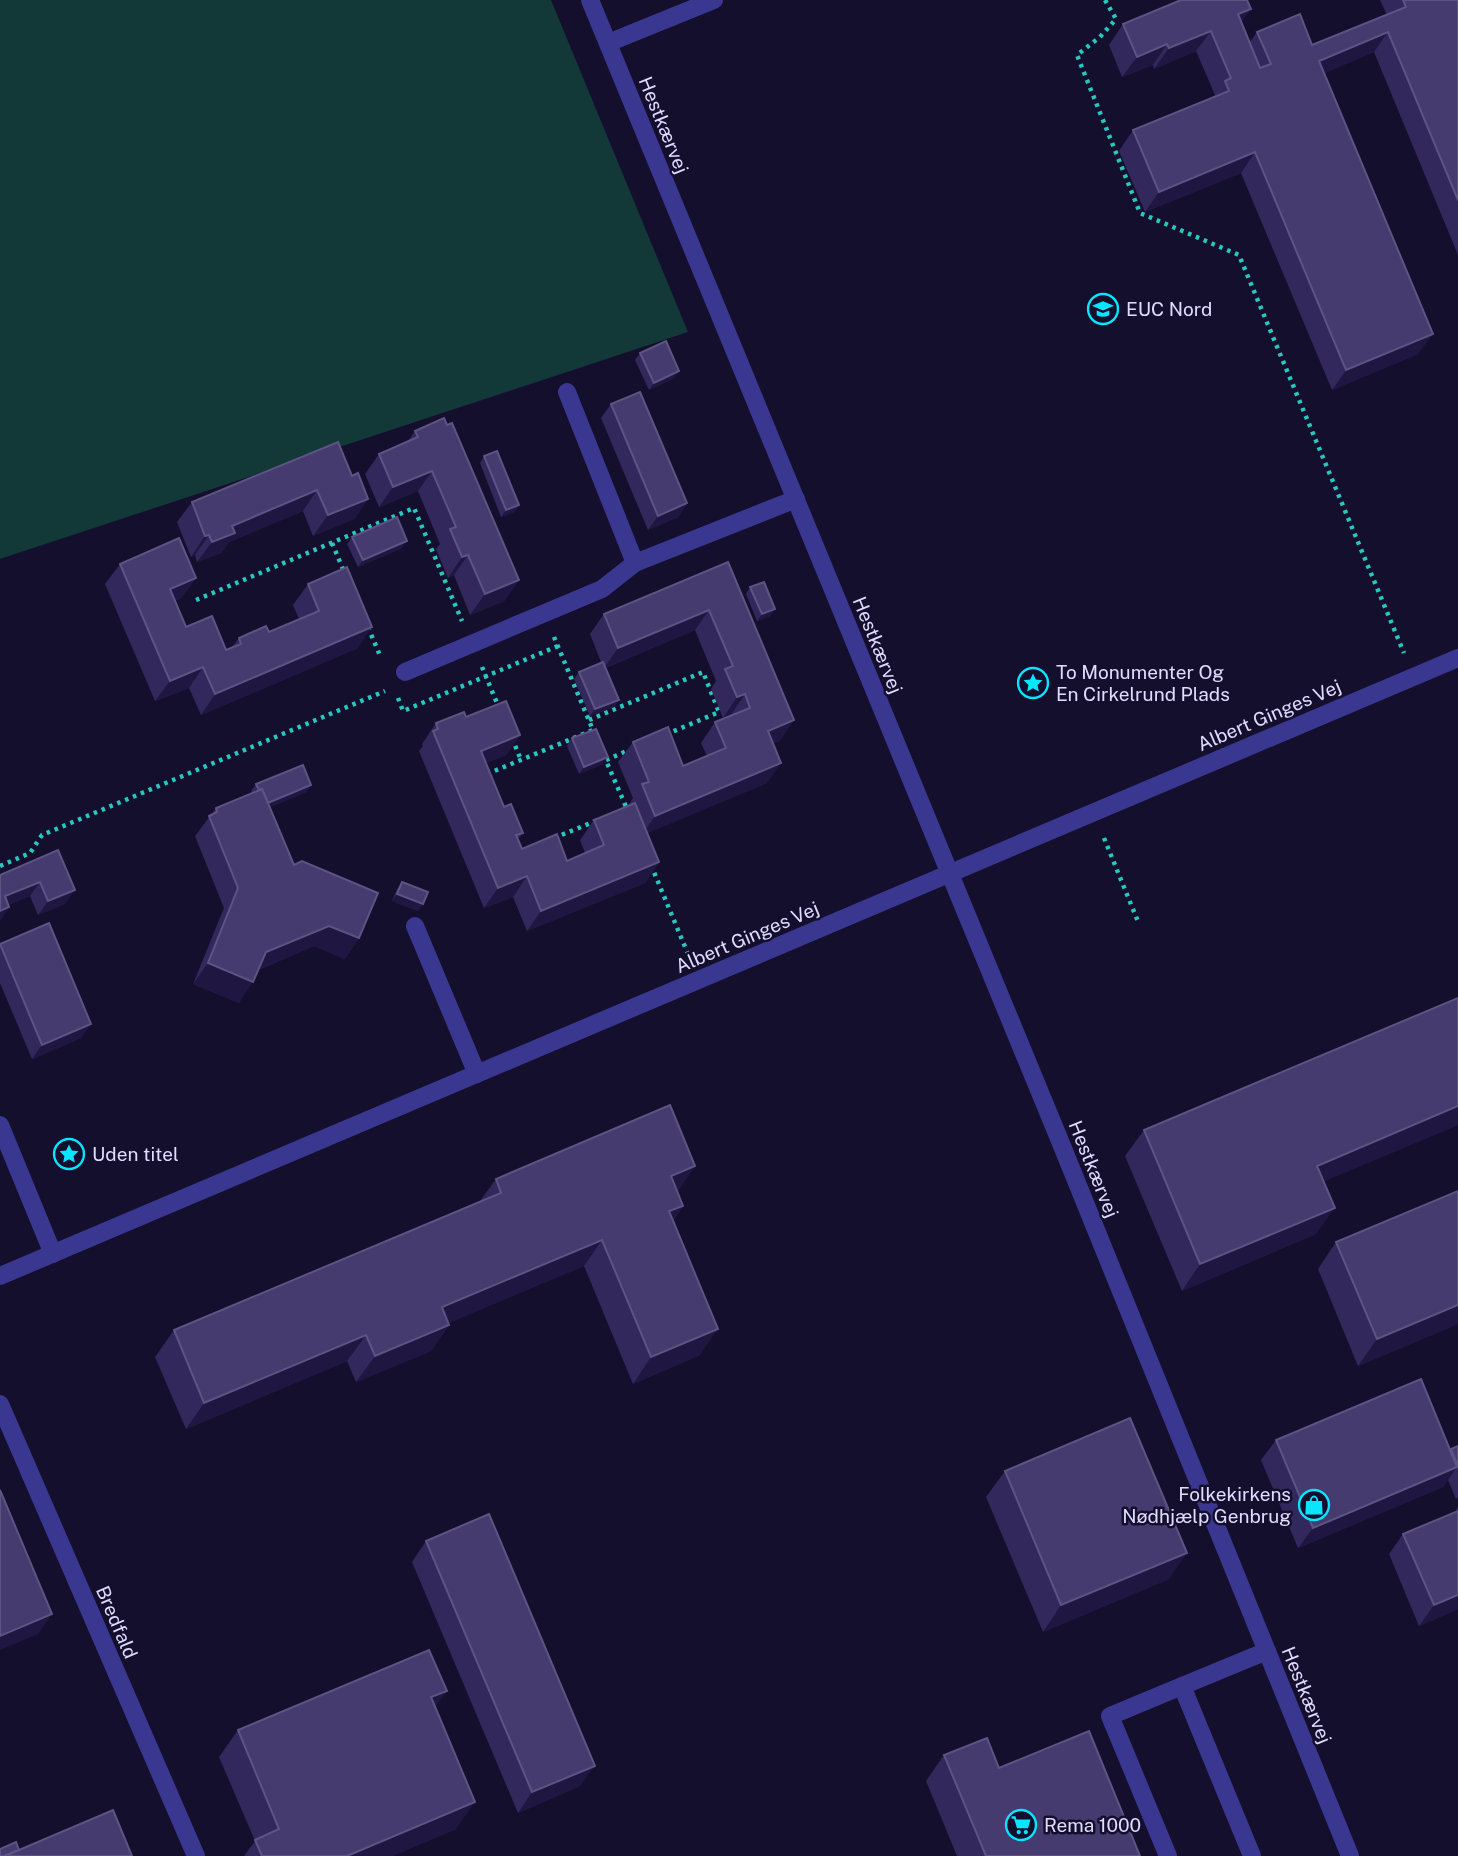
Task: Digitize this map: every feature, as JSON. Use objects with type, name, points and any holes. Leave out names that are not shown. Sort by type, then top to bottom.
[{"type":"street","name":"Hestkærvej","points":[[590,0],[1060,1141],[1350,1856]]},
{"type":"street","points":[[608,43],[713,0]]},
{"type":"street","points":[[567,391],[635,564]]},
{"type":"street","points":[[405,672],[602,589],[635,564],[796,499]]},
{"type":"street","name":"Albert Ginges Vej","points":[[0,1276],[1458,658]]},
{"type":"street","points":[[415,926],[477,1073]]},
{"type":"street","points":[[0,1125],[53,1254]]},
{"type":"street","name":"Bredfald","points":[[0,1404],[195,1856]]},
{"type":"street","points":[[1168,1856],[1110,1716],[1267,1651]]},
{"type":"street","points":[[1182,1686],[1252,1856]]},
{"type":"path","points":[[1105,0],[1116,19],[1100,37],[1077,55],[1140,213],[1239,255],[1414,677]]},
{"type":"path","points":[[196,600],[414,508],[501,712]]},
{"type":"path","points":[[544,613],[597,740]]},
{"type":"path","points":[[0,866],[30,853],[42,835],[394,688],[405,672]]},
{"type":"path","points":[[589,720],[703,672],[719,712],[656,738]]},
{"type":"path","points":[[481,777],[593,730]]},
{"type":"path","points":[[511,736],[521,760]]},
{"type":"path","points":[[606,760],[631,749]]},
{"type":"path","points":[[601,750],[631,820]]},
{"type":"path","points":[[614,813],[626,807]]},
{"type":"path","points":[[1093,813],[1139,925]]},
{"type":"path","points":[[552,839],[601,818]]},
{"type":"path","points":[[647,857],[699,980]]},
{"type":"green space","points":[[0,0],[551,0],[688,332],[0,559]]},
{"type":"building","points":[[1181,0],[1247,0],[1251,9],[1238,14],[1260,68],[1271,64],[1257,32],[1300,14],[1312,45],[1406,7],[1403,0],[1458,0],[1458,200],[1388,32],[1319,61],[1433,334],[1346,370],[1255,152],[1159,192],[1133,130],[1229,91],[1225,81],[1231,78],[1211,31],[1169,48],[1167,44],[1137,57],[1123,24]]},
{"type":"building","points":[[666,341],[679,371],[654,383],[640,353]]},
{"type":"building","points":[[640,392],[687,503],[658,516],[611,404]]},
{"type":"building","points":[[444,418],[447,425],[452,423],[519,580],[485,594],[468,555],[462,557],[450,529],[456,527],[432,471],[393,487],[379,454],[418,437],[415,431]]},
{"type":"building","points":[[338,442],[352,476],[358,473],[368,499],[328,515],[317,490],[232,526],[235,533],[212,542],[209,535],[205,536],[192,502]]},
{"type":"building","points":[[497,451],[519,505],[506,510],[484,456]]},
{"type":"building","points":[[397,517],[407,541],[363,560],[352,537]]},
{"type":"building","points":[[179,538],[196,578],[170,589],[186,627],[212,616],[226,650],[241,644],[239,638],[266,626],[269,632],[319,611],[308,584],[347,567],[372,627],[215,694],[203,667],[170,681],[120,564]]},
{"type":"building","points":[[728,562],[794,720],[768,731],[781,763],[655,816],[642,784],[649,782],[633,742],[668,727],[683,766],[726,748],[715,722],[750,708],[745,694],[737,697],[725,669],[733,666],[709,610],[618,648],[604,614]]},
{"type":"building","points":[[764,582],[775,609],[762,614],[750,587]]},
{"type":"building","points":[[603,662],[619,700],[595,709],[579,672]]},
{"type":"building","points":[[506,701],[520,735],[481,751],[504,807],[511,804],[523,833],[516,835],[522,849],[557,834],[567,861],[604,845],[594,820],[635,803],[659,862],[541,911],[527,876],[498,888],[433,731],[438,729],[436,723],[464,712],[466,717]]},
{"type":"building","points":[[596,729],[608,757],[584,767],[572,738]]},
{"type":"building","points":[[303,765],[311,785],[268,803],[262,789],[259,790],[256,784]]},
{"type":"building","points":[[262,789],[294,865],[302,861],[378,893],[359,938],[329,926],[266,952],[253,982],[208,963],[238,888],[209,816],[217,812],[216,808]]},
{"type":"building","points":[[58,850],[75,890],[48,901],[40,882],[5,896],[9,907],[0,911],[0,875]]},
{"type":"building","points":[[402,882],[428,892],[423,904],[397,894]]},
{"type":"building","points":[[49,923],[91,1024],[42,1045],[0,944]]},
{"type":"building","points":[[1458,998],[1458,1106],[1317,1166],[1335,1208],[1200,1264],[1144,1130]]},
{"type":"building","points":[[670,1105],[695,1166],[671,1176],[683,1206],[669,1211],[718,1329],[651,1357],[602,1240],[442,1307],[449,1325],[375,1356],[366,1335],[204,1403],[174,1330],[501,1193],[496,1179]]},
{"type":"building","points":[[1458,1191],[1458,1305],[1377,1339],[1336,1242]]},
{"type":"building","points":[[1421,1379],[1457,1467],[1313,1528],[1276,1440]]},
{"type":"building","points":[[1130,1418],[1187,1553],[1061,1605],[1005,1471]]},
{"type":"building","points":[[1458,1446],[1458,1466],[1451,1449]]},
{"type":"building","points":[[0,1490],[52,1614],[0,1636]]},
{"type":"building","points":[[1458,1511],[1458,1595],[1434,1605],[1403,1534]]},
{"type":"building","points":[[489,1514],[595,1766],[532,1792],[426,1541]]},
{"type":"building","points":[[429,1650],[447,1691],[431,1697],[475,1802],[347,1856],[262,1856],[255,1840],[279,1829],[238,1730]]},
{"type":"building","name":"Rema 1000","points":[[1089,1731],[1140,1856],[986,1856],[944,1755],[987,1738],[999,1768]]},
{"type":"building","points":[[113,1810],[132,1856],[5,1856]]},
{"type":"building","points":[[16,1842],[19,1850],[0,1856],[0,1849]]},
{"type":"place","name":"EUC Nord","points":[[1103,309]]},
{"type":"place","name":"To Monumenter Og En Cirkelrund Plads","points":[[1033,683]]},
{"type":"place","name":"Uden titel","points":[[69,1154]]},
{"type":"place","name":"Folkekirkens Nødhjælp Genbrug","points":[[1314,1505]]},
{"type":"place","name":"Rema 1000","points":[[1021,1825]]}]
